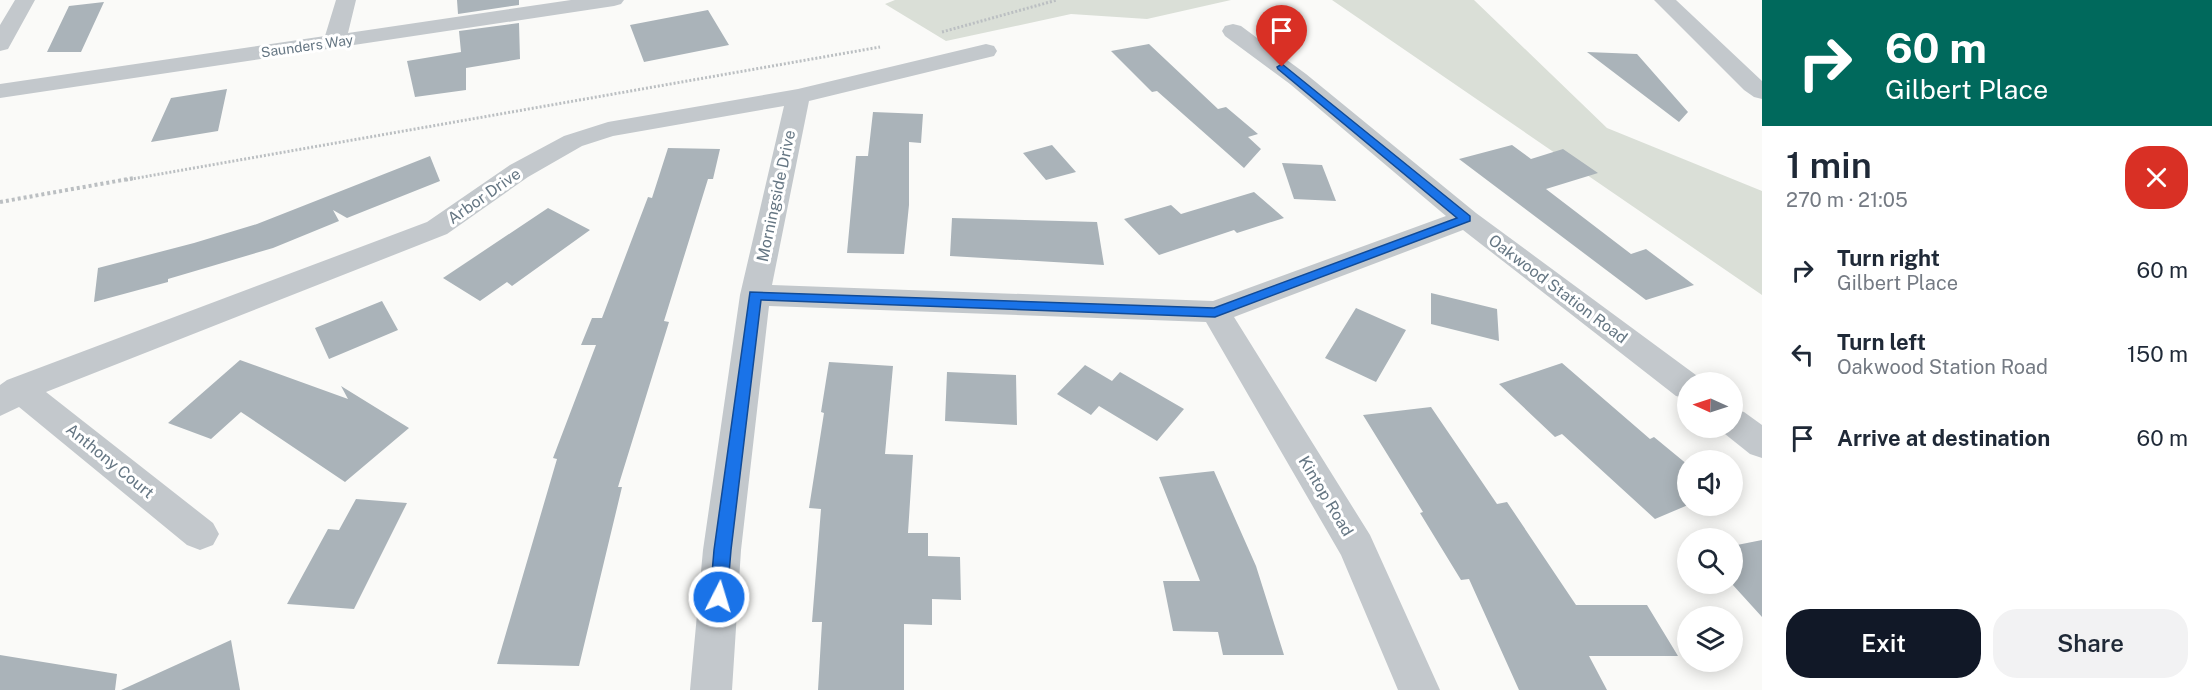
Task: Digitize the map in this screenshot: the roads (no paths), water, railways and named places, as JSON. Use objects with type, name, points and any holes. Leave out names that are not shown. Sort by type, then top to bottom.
[{"type":"street","points":[[0,44],[25,0]]},
{"type":"street","points":[[334,42],[346,0]]},
{"type":"street","name":"Saunders Way","points":[[0,91],[614,0]]},
{"type":"street","points":[[1664,0],[1762,92]]},
{"type":"street","name":"Oakwood Station Road","points":[[1233,31],[1298,79],[1466,219],[1677,379]]},
{"type":"street","name":"Arbor Drive","points":[[10,396],[437,228],[519,171],[573,141],[608,129],[798,96],[986,51]]},
{"type":"street","name":"Morningside Drive","points":[[711,690],[722,550],[755,295],[798,96]]},
{"type":"street","points":[[755,295],[1215,312],[1466,219]]},
{"type":"street","name":"Kintop Road","points":[[1215,312],[1357,547],[1419,690]]},
{"type":"street","name":"Anthony Court","points":[[10,396],[200,534]]},
{"type":"street","points":[[1743,429],[1762,444]]}]
